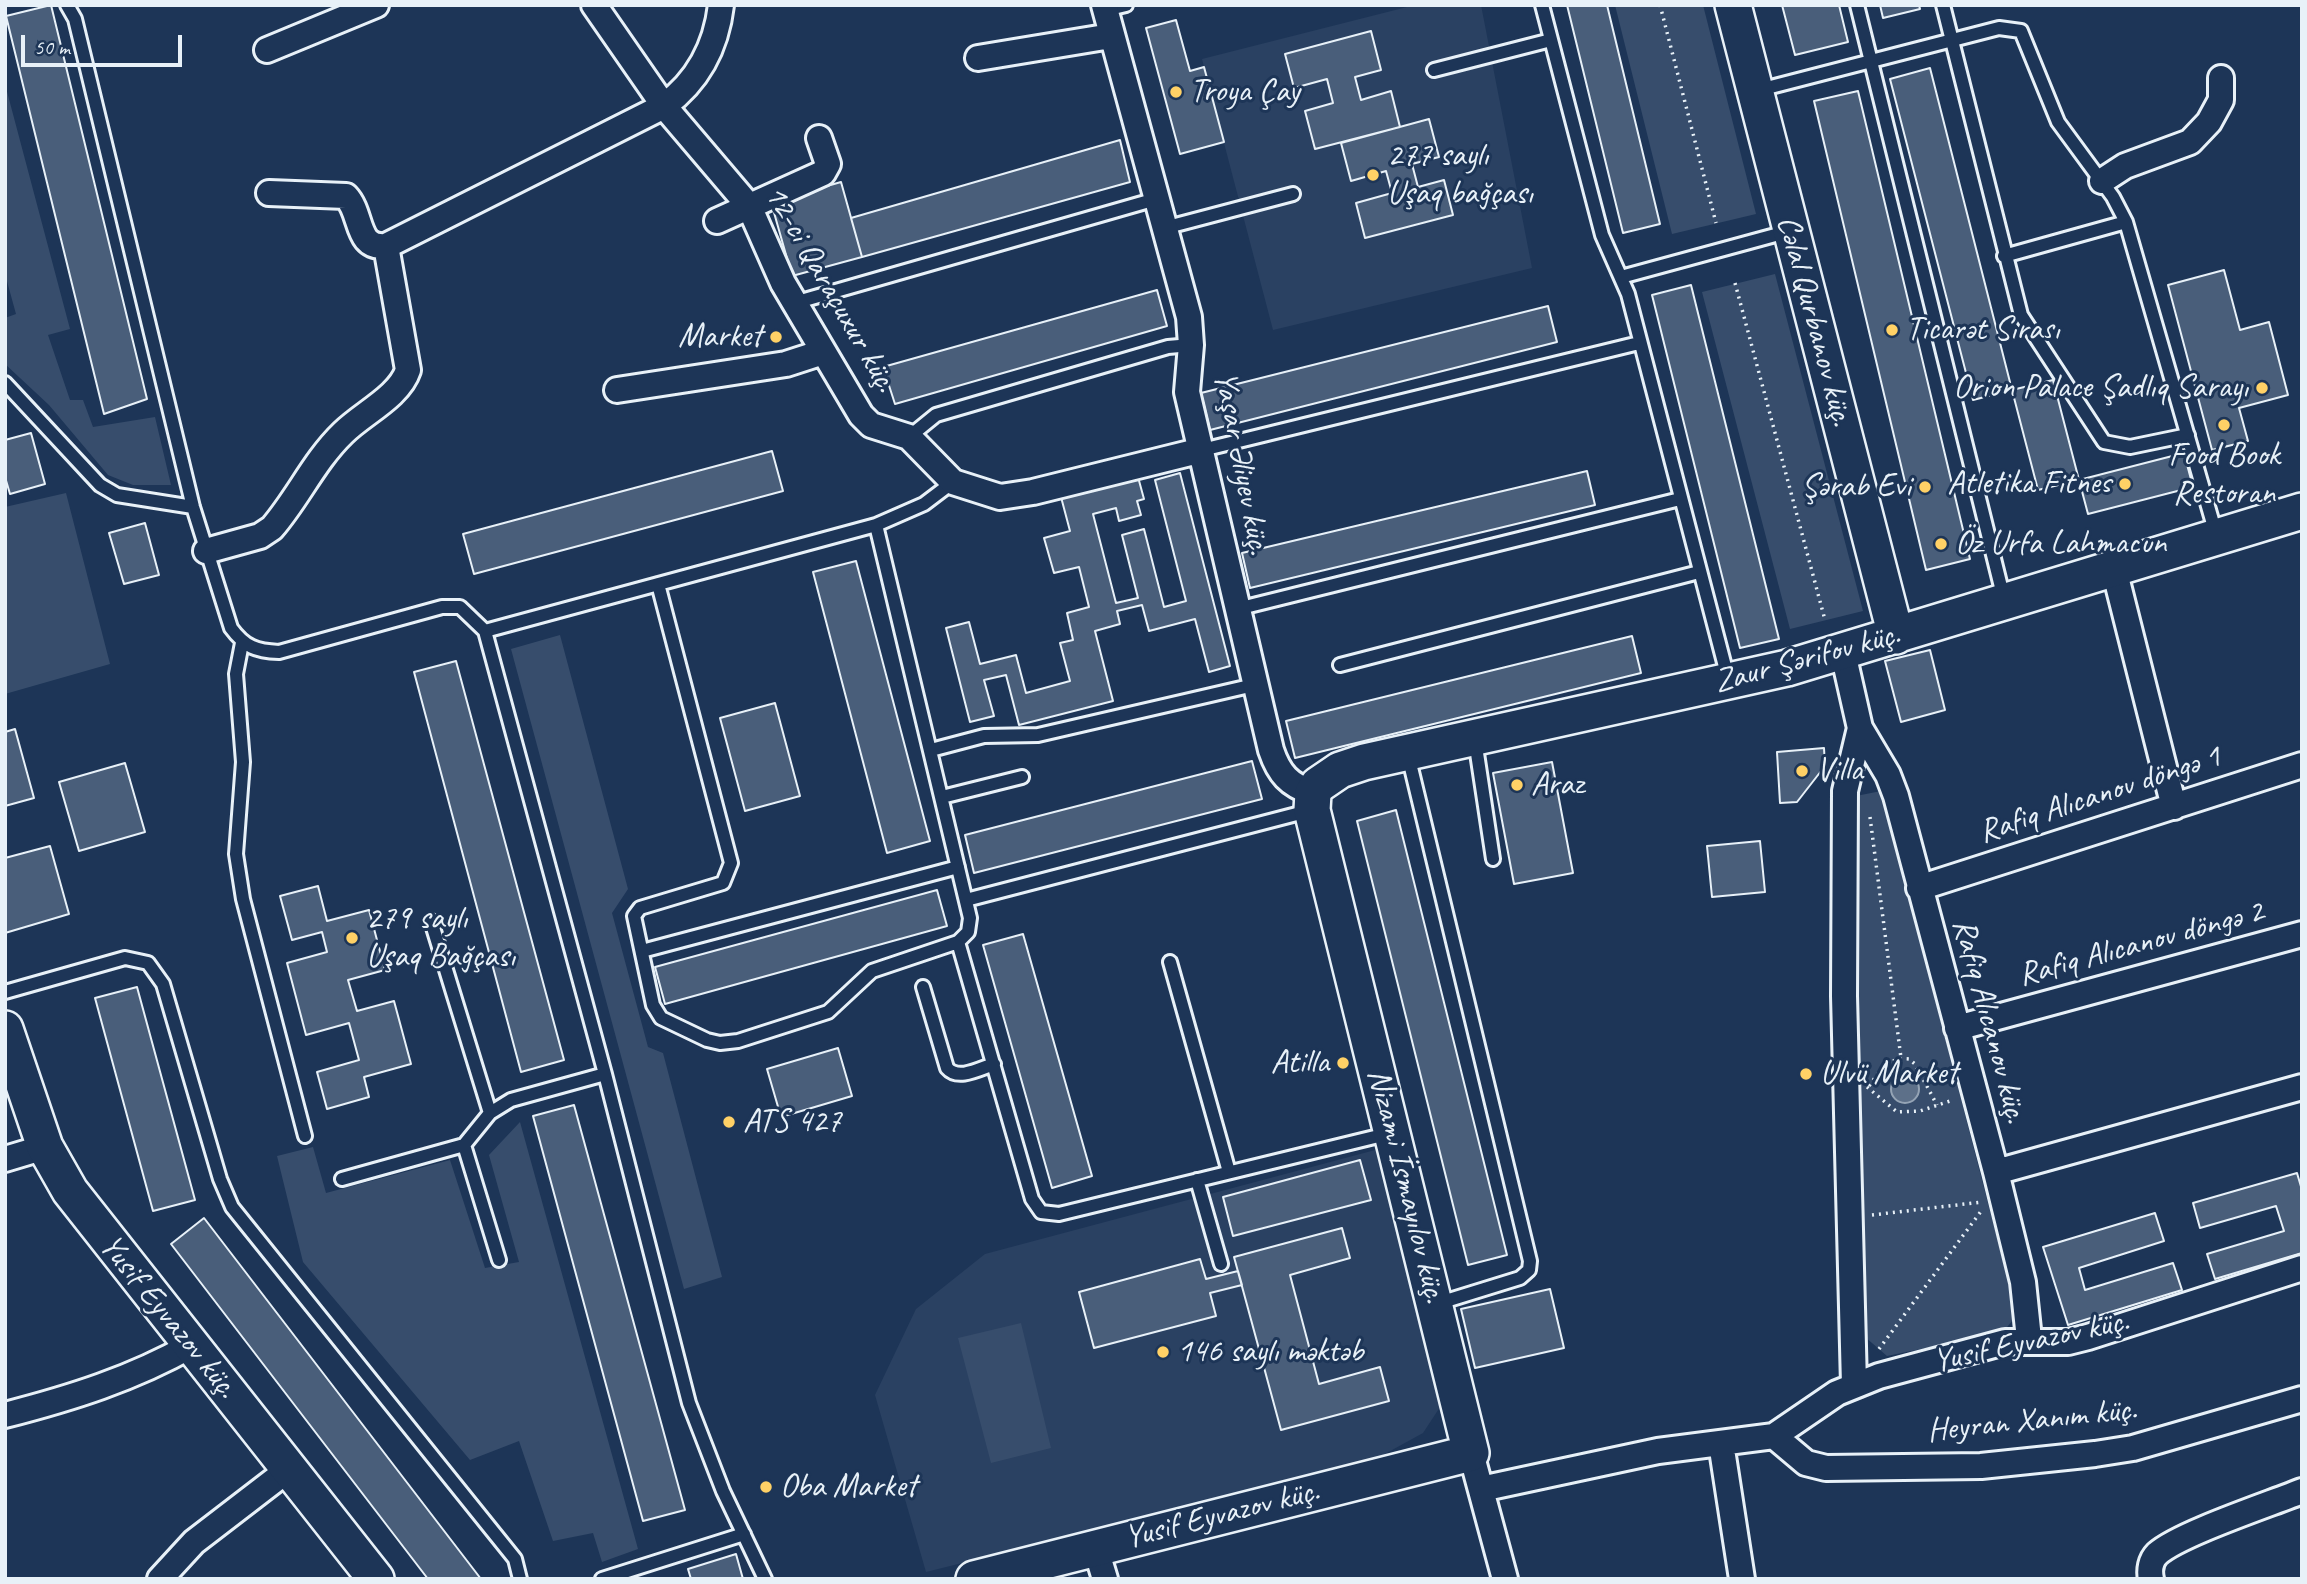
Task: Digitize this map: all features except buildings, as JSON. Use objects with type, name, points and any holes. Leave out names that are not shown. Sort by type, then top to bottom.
[{"type":"street","points":[[267,50],[376,5]]},
{"type":"street","name":"12-ci Qaraçuxur küç.","points":[[594,5],[664,106],[749,206],[794,303],[861,415],[871,425],[909,437],[953,482],[1000,497],[1032,492],[1198,451]]},
{"type":"street","points":[[269,192],[346,196],[352,202],[366,242],[374,247],[386,246],[664,106],[689,86],[707,58],[719,24],[721,5]]},
{"type":"street","name":"Cəlal Qurbanov küç.","points":[[1733,5],[1896,636]]},
{"type":"street","name":"Yaşar Əliyev küç.","points":[[1112,7],[1111,36],[1189,317],[1191,345],[1187,392],[1198,451],[1254,685],[1276,766],[1284,779],[1313,802]]},
{"type":"street","points":[[978,58],[1111,36]]},
{"type":"street","points":[[2102,181],[2125,166],[2190,142],[2209,122],[2221,100],[2221,78]]},
{"type":"street","points":[[717,221],[823,173],[828,164],[819,138]]},
{"type":"street","points":[[206,551],[260,536],[272,528],[324,452],[362,414],[405,380],[408,370],[386,246]]},
{"type":"street","points":[[617,390],[786,364],[823,352]]},
{"type":"street","name":"Zaur Şərifov küç.","points":[[1313,802],[1318,785],[1340,770],[1407,751],[1729,682],[1843,653],[2302,511]]},
{"type":"street","points":[[2114,569],[2174,807]]},
{"type":"street","points":[[1843,653],[1860,728],[1845,791],[1844,838],[1847,1147],[1854,1385]]},
{"type":"street","name":"Rafiq Alıcanov küç.","points":[[1860,728],[1888,775],[1896,796],[2023,1282],[2029,1339]]},
{"type":"street","name":"Rafiq Alıcanov döngə 1","points":[[1919,888],[2302,765]]},
{"type":"street","name":"Nizami İsmayılov küç.","points":[[1313,802],[1471,1453],[1505,1579]]},
{"type":"street","name":"Rafiq Alıcanov döngə 2","points":[[1957,1028],[2302,934]]},
{"type":"street","name":"Yusif Eyvazov küç.","points":[[5,1029],[45,1147],[70,1191],[376,1579]]},
{"type":"street","points":[[1996,1172],[2302,1087]]},
{"type":"street","points":[[5,1159],[45,1147]]},
{"type":"street","name":"Yusif Eyvazov küç.","points":[[1481,1489],[1658,1451],[1774,1436],[1837,1393],[1854,1385],[2005,1342],[2029,1339],[2058,1342],[2088,1337],[2302,1268]]},
{"type":"street","points":[[5,1415],[74,1398],[123,1380],[148,1370],[191,1345]]},
{"type":"street","name":"Heyran Xanım küç.","points":[[1774,1436],[1806,1463],[1826,1468],[1982,1466],[2133,1448],[2302,1399]]},
{"type":"street","points":[[1721,1443],[1742,1579]]},
{"type":"street","name":"Yusif Eyvazov küç.","points":[[974,1579],[1100,1563],[1471,1453]]},
{"type":"street","points":[[160,1579],[194,1542],[289,1469]]},
{"type":"street","points":[[2151,1579],[2151,1563],[2157,1554],[2177,1542],[2302,1491]]},
{"type":"lane","points":[[67,5],[75,19],[193,507],[231,628],[242,643],[259,651],[279,652],[442,607],[460,607],[485,631],[605,1074],[689,1403],[718,1479],[765,1579]]},
{"type":"lane","points":[[1542,5],[1602,235],[1620,277],[1639,343],[1729,682]]},
{"type":"lane","points":[[1857,5],[2005,603]]},
{"type":"lane","points":[[1943,5],[2004,257],[2026,325],[2104,442],[2130,447],[2188,435]]},
{"type":"lane","points":[[1755,91],[1999,28],[2021,31],[2058,122],[2079,155],[2102,181],[2126,222],[2217,536]]},
{"type":"lane","points":[[1434,70],[1551,40]]},
{"type":"lane","points":[[1164,228],[1293,194]]},
{"type":"lane","points":[[794,303],[1156,199]]},
{"type":"lane","points":[[2004,257],[2126,222]]},
{"type":"lane","points":[[1620,277],[1791,231]]},
{"type":"lane","points":[[1198,451],[1639,343]]},
{"type":"lane","points":[[909,437],[936,415],[1168,347],[1191,345]]},
{"type":"lane","points":[[5,383],[100,485],[117,495],[193,507]]},
{"type":"lane","points":[[485,631],[876,525],[924,504],[953,482]]},
{"type":"lane","points":[[1237,609],[1680,499]]},
{"type":"lane","points":[[659,584],[731,863],[723,883],[640,908],[634,916],[653,1006],[661,1018],[707,1041],[738,1041],[828,1012],[872,971],[958,942],[968,932],[970,918],[966,900],[876,525]]},
{"type":"lane","points":[[1340,665],[1699,572]]},
{"type":"lane","points":[[242,643],[236,674],[243,753],[236,854],[243,898],[305,1136]]},
{"type":"lane","points":[[931,750],[984,736],[1038,735],[1254,685]]},
{"type":"lane","points":[[1475,737],[1493,859]]},
{"type":"lane","points":[[1407,751],[1530,1261],[1529,1270],[1520,1278],[1435,1305]]},
{"type":"lane","points":[[942,797],[1022,777]]},
{"type":"lane","points":[[966,900],[1313,802]]},
{"type":"lane","points":[[642,951],[958,867]]},
{"type":"lane","points":[[431,921],[490,1113]]},
{"type":"lane","points":[[958,942],[1032,1199],[1041,1212],[1059,1214],[1393,1132]]},
{"type":"lane","points":[[5,992],[125,957],[148,963],[163,984],[220,1180],[232,1207],[515,1559],[520,1579]]},
{"type":"lane","points":[[1170,962],[1229,1172]]},
{"type":"lane","points":[[923,987],[947,1068],[952,1074],[959,1075],[994,1065]]},
{"type":"lane","points":[[342,1179],[464,1144],[490,1113],[511,1100],[605,1074]]},
{"type":"lane","points":[[464,1144],[499,1260]]},
{"type":"lane","points":[[1197,1180],[1221,1264]]},
{"type":"lane","points":[[611,1577],[744,1534]]},
{"type":"path","points":[[1660,5],[1716,223]]},
{"type":"path","points":[[1735,284],[1825,620]]},
{"type":"path","points":[[1868,807],[1901,1058]]},
{"type":"path","points":[[1869,1087],[1881,1069],[1901,1058]]},
{"type":"path","points":[[1901,1058],[1915,1064],[1937,1105]]},
{"type":"path","points":[[1855,1087],[1869,1087],[1897,1112],[1920,1111],[1961,1097]]},
{"type":"path","points":[[1861,1217],[1989,1201],[1878,1349]]},
{"type":"shaded area","name":"277 saylı Uşaq bağçası","points":[[1415,5],[1481,5],[1532,268],[1273,330],[1202,59]]},
{"type":"shaded area","points":[[1615,5],[1703,5],[1756,214],[1672,234]]},
{"type":"shaded area","points":[[5,84],[70,329],[48,335],[70,400],[83,400],[93,427],[155,417],[171,485],[133,485],[108,475],[49,405],[5,364],[5,318],[16,314],[5,274]]},
{"type":"shaded area","points":[[1775,274],[1863,611],[1790,629],[1702,292]]},
{"type":"shaded area","points":[[66,493],[110,664],[5,694],[5,507]]},
{"type":"shaded area","points":[[560,635],[628,889],[612,913],[648,1047],[663,1053],[722,1277],[684,1289],[511,649]]},
{"type":"shaded area","points":[[1881,791],[2017,1315],[2003,1332],[1887,1356],[1865,1337],[1855,1087],[1851,797]]},
{"type":"shaded area","points":[[1905,1075],[1915,1079],[1919,1089],[1915,1099],[1905,1103],[1895,1099],[1891,1089],[1895,1079]]},
{"type":"shaded area","points":[[520,1122],[638,1549],[602,1562],[593,1533],[553,1541],[519,1441],[470,1460],[303,1262],[277,1156],[313,1147],[326,1193],[450,1160],[485,1268],[519,1262],[489,1155]]},
{"type":"shaded area","name":"146 saylı məktəb","points":[[1379,1149],[1444,1401],[1423,1433],[1372,1461],[926,1572],[875,1395],[916,1309],[985,1254]]},
{"type":"shaded area","points":[[1021,1323],[1051,1448],[991,1463],[958,1338]]},
{"type":"place","name":"Troya Çay","points":[[1176,92]]},
{"type":"place","name":"277 saylı Uşaq bağçası","points":[[1373,175]]},
{"type":"place","name":"Ticarət Sırası","points":[[1892,330]]},
{"type":"place","name":"Market","points":[[776,337]]},
{"type":"place","name":"Orion Palace Şadlıq Sarayı","points":[[2262,388]]},
{"type":"place","name":"Food Book Restoran","points":[[2224,425]]},
{"type":"place","name":"Atletika Fitnes","points":[[2125,484]]},
{"type":"place","name":"Şərab Evi","points":[[1925,487]]},
{"type":"place","name":"Öz Urfa Lahmacun","points":[[1941,544]]},
{"type":"place","name":"Villa","points":[[1802,771]]},
{"type":"place","name":"Araz","points":[[1517,785]]},
{"type":"place","name":"279 saylı Uşaq Bağçası","points":[[352,938]]},
{"type":"place","name":"Atilla","points":[[1343,1063]]},
{"type":"place","name":"Ulvü Market","points":[[1806,1074]]},
{"type":"place","name":"ATS 427","points":[[729,1122]]},
{"type":"place","name":"146 saylı məktəb","points":[[1163,1352]]},
{"type":"place","name":"Oba Market","points":[[766,1487]]}]
